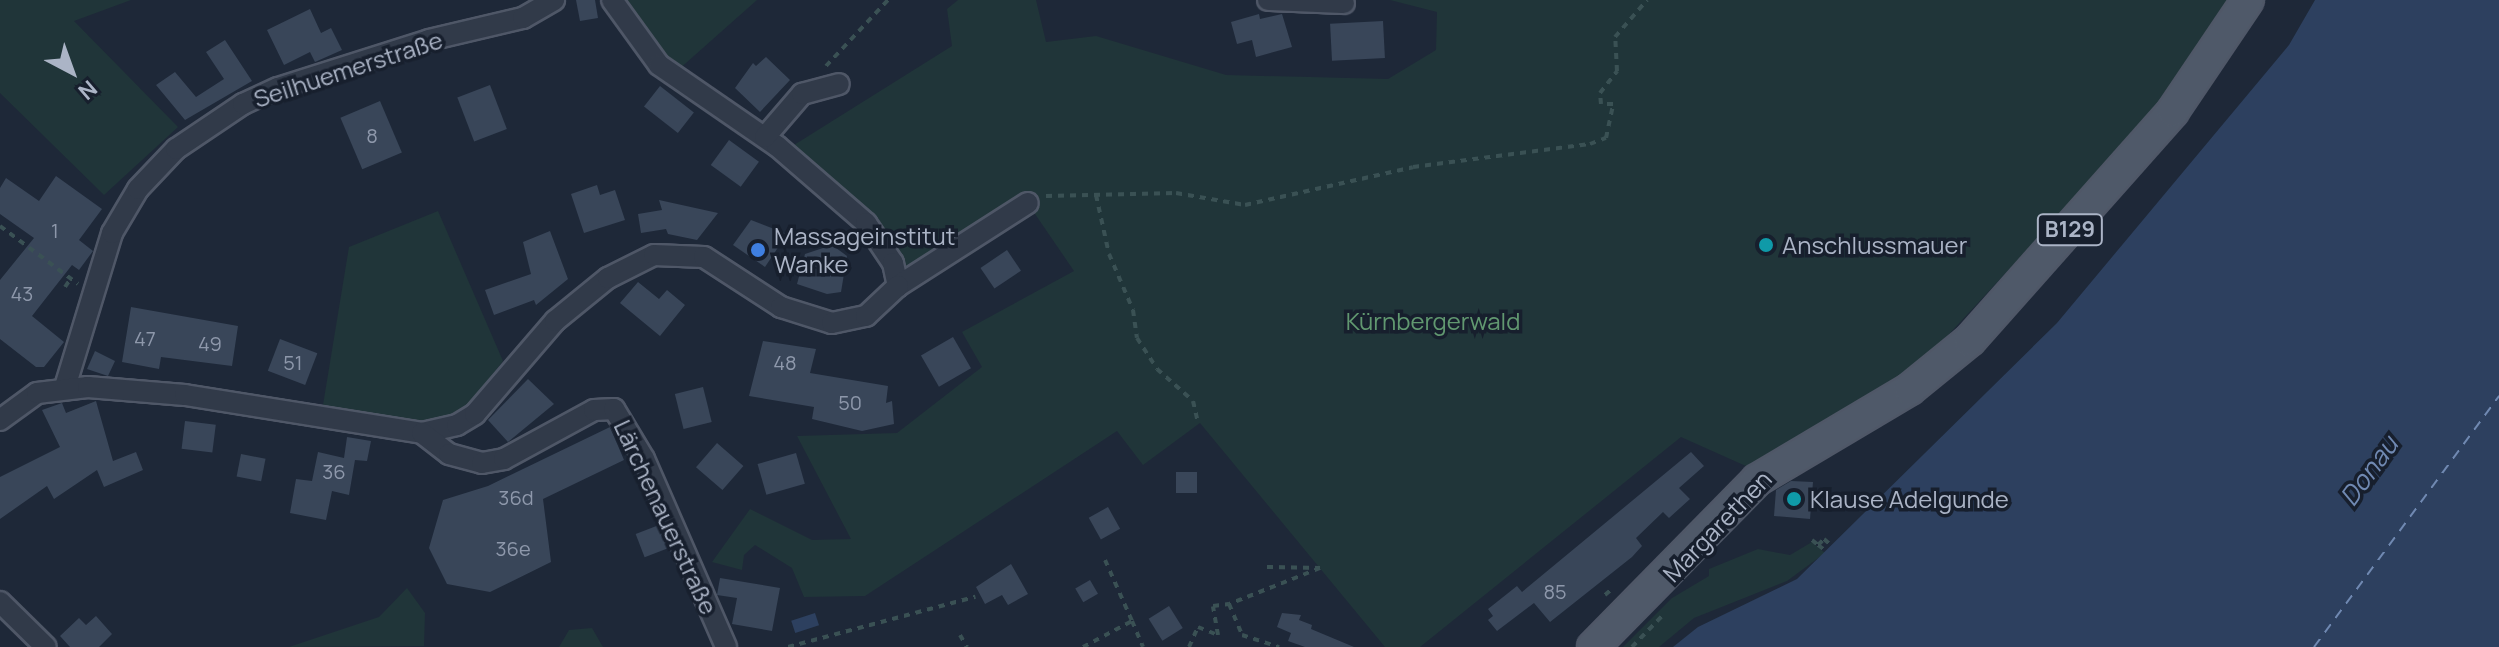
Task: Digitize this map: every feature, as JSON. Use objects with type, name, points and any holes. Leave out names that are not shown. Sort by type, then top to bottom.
[{"type":"main road","name":"Margarethen","points":[[1593,647],[1757,480],[1854,423],[1945,363],[2000,309],[2173,111],[2248,0]]},
{"type":"street","name":"Seilhuemerstraße","points":[[65,387],[112,233],[138,189],[176,149],[209,124],[278,88],[429,40],[523,18],[554,0]]},
{"type":"street","points":[[612,0],[659,65],[765,137],[866,223],[893,263],[898,286],[1028,203]]},
{"type":"street","points":[[1268,0],[1344,3]]},
{"type":"street","points":[[765,137],[786,107],[809,91],[839,84]]},
{"type":"street","name":"Lärchenauerstraße","points":[[0,420],[29,397],[65,387],[185,395],[422,433],[457,425],[475,414],[555,321],[608,278],[654,255],[704,257],[781,307],[832,323],[866,316],[898,286]]},
{"type":"street","name":"Lärchenauerstraße","points":[[422,433],[449,454],[482,463],[504,459],[594,410],[614,409],[644,459],[726,647]]},
{"type":"street","points":[[0,602],[46,647]]},
{"type":"path","points":[[809,91],[815,78],[888,0]]},
{"type":"path","points":[[1028,203],[1055,195],[1176,193],[1245,205],[1413,167],[1590,144],[1606,138],[1613,104],[1601,104],[1600,93],[1617,71],[1615,37],[1647,0]]},
{"type":"path","points":[[1096,195],[1109,254],[1133,310],[1137,338],[1157,369],[1193,401],[1198,423]]},
{"type":"path","points":[[0,226],[94,294]]},
{"type":"path","points":[[65,287],[71,278]]},
{"type":"path","points":[[1818,545],[1824,539],[1831,545]]},
{"type":"path","points":[[1812,540],[1826,551]]},
{"type":"path","points":[[1105,560],[1143,647]]},
{"type":"path","points":[[1189,647],[1198,627],[1218,635],[1213,606],[1229,604],[1320,568],[1267,567]]},
{"type":"path","points":[[788,647],[975,597]]},
{"type":"path","points":[[1229,604],[1242,635],[1279,647]]},
{"type":"path","points":[[1083,647],[1132,621]]},
{"type":"path","points":[[960,635],[967,647]]},
{"type":"green space","points":[[0,0],[131,0],[74,21],[178,127],[104,195],[0,93]]},
{"type":"green space","points":[[615,0],[757,0],[677,71]]},
{"type":"green space","name":"Kürnbergerwald","points":[[958,0],[1036,0],[1046,42],[1096,36],[1226,75],[1388,79],[1436,50],[1437,12],[1390,0],[2231,0],[2168,98],[1925,360],[1748,467],[1681,437],[1420,647],[1385,647],[1200,423],[1143,465],[1117,431],[865,596],[804,597],[792,568],[755,545],[744,555],[742,570],[712,562],[750,509],[812,540],[851,539],[797,436],[897,433],[982,367],[962,332],[1074,271],[1022,195],[909,269],[876,221],[794,145],[952,46],[947,9]]},
{"type":"green space","points":[[438,211],[503,361],[468,406],[448,419],[409,425],[323,405],[349,247]]},
{"type":"green space","points":[[1812,542],[1825,553],[1787,581],[1694,618],[1659,647],[1623,647],[1672,598],[1709,576],[1709,569],[1758,549],[1790,555]]},
{"type":"green space","points":[[407,588],[425,613],[424,646],[289,647],[379,617]]},
{"type":"green space","points":[[592,628],[603,647],[559,647],[569,630]]},
{"type":"water","name":"Donau","points":[[2315,0],[2499,0],[2499,647],[1673,647],[1698,627],[1797,579],[2057,323],[2289,45]]},
{"type":"water","points":[[815,613],[819,625],[795,633],[791,621]]},
{"type":"building","points":[[576,0],[595,0],[598,18],[580,21]]},
{"type":"building","points":[[310,9],[321,33],[331,28],[342,50],[315,62],[310,52],[284,65],[267,30]]},
{"type":"building","points":[[1259,14],[1260,19],[1282,14],[1292,47],[1256,57],[1252,40],[1237,44],[1231,22]]},
{"type":"building","points":[[1383,21],[1385,58],[1332,61],[1330,24]]},
{"type":"building","points":[[225,40],[252,81],[185,120],[156,85],[175,72],[196,97],[224,79],[206,52]]},
{"type":"building","points":[[766,57],[790,80],[760,112],[735,88],[753,63],[756,66]]},
{"type":"building","points":[[490,85],[507,129],[474,141],[457,98]]},
{"type":"building","points":[[660,86],[694,112],[678,133],[644,106]]},
{"type":"building","points":[[380,101],[402,153],[362,169],[340,118]]},
{"type":"building","points":[[729,140],[759,162],[741,187],[711,165]]},
{"type":"building","points":[[56,176],[102,209],[79,240],[93,251],[79,270],[72,265],[32,316],[64,342],[44,367],[36,367],[0,339],[0,280],[34,238],[0,214],[0,188],[6,178],[39,201]]},
{"type":"building","points":[[597,185],[600,195],[615,190],[625,220],[584,233],[571,194]]},
{"type":"building","points":[[659,200],[718,213],[697,240],[668,234],[666,229],[641,233],[638,214],[662,210]]},
{"type":"building","points":[[751,220],[787,234],[765,267],[733,245]]},
{"type":"building","points":[[550,231],[568,279],[536,305],[534,300],[494,315],[485,290],[531,274],[523,242]]},
{"type":"building","points":[[832,245],[847,256],[841,292],[827,294],[797,284],[805,254]]},
{"type":"building","points":[[1007,250],[1021,271],[994,289],[980,268]]},
{"type":"building","points":[[638,282],[659,299],[667,290],[685,305],[660,336],[620,303]]},
{"type":"building","points":[[131,307],[238,326],[232,366],[161,357],[159,369],[122,362]]},
{"type":"building","points":[[953,337],[971,368],[939,387],[921,356]]},
{"type":"building","points":[[280,339],[317,353],[305,385],[268,371]]},
{"type":"building","points":[[763,341],[816,349],[810,373],[888,386],[886,403],[892,401],[894,424],[862,431],[812,419],[814,407],[749,396]]},
{"type":"building","points":[[95,351],[115,361],[108,376],[87,369]]},
{"type":"building","points":[[528,379],[554,404],[508,442],[488,420]]},
{"type":"building","points":[[703,387],[712,422],[684,429],[675,394]]},
{"type":"building","points":[[96,401],[113,461],[136,452],[143,470],[104,487],[97,470],[54,499],[47,486],[0,519],[0,477],[60,447],[42,410],[62,403],[66,413]]},
{"type":"building","points":[[185,421],[216,425],[212,453],[182,449]]},
{"type":"building","points":[[610,427],[624,460],[543,499],[551,562],[490,592],[447,584],[429,548],[443,500],[488,486]]},
{"type":"building","points":[[347,437],[371,441],[367,461],[355,460],[349,495],[332,491],[326,520],[290,513],[296,479],[312,481],[318,452],[344,458]]},
{"type":"building","points":[[717,443],[743,466],[722,490],[696,467]]},
{"type":"building","points":[[1691,452],[1704,466],[1679,488],[1690,499],[1669,518],[1663,512],[1636,538],[1642,546],[1632,557],[1550,622],[1534,603],[1497,631],[1488,620],[1493,616],[1488,609],[1517,586],[1522,592]]},
{"type":"building","points":[[796,453],[805,484],[766,495],[758,464]]},
{"type":"building","points":[[241,454],[266,459],[261,481],[237,477]]},
{"type":"building","points":[[1176,472],[1197,472],[1197,493],[1176,493]]},
{"type":"building","name":"Klause Adelgunde","points":[[1791,481],[1813,482],[1810,519],[1774,516],[1776,490]]},
{"type":"building","points":[[1108,507],[1120,529],[1101,540],[1089,518]]},
{"type":"building","points":[[659,525],[668,548],[645,557],[636,534]]},
{"type":"building","points":[[1011,564],[1028,594],[1008,605],[1002,595],[985,604],[976,587]]},
{"type":"building","points":[[720,578],[780,588],[772,631],[732,624],[737,598],[717,595]]},
{"type":"building","points":[[1090,580],[1098,594],[1083,602],[1075,588]]},
{"type":"building","points":[[1169,606],[1183,628],[1162,641],[1149,619]]},
{"type":"building","points":[[1282,613],[1301,615],[1299,620],[1312,625],[1311,629],[1354,647],[1305,647],[1288,641],[1291,633],[1277,627]]},
{"type":"building","points":[[96,616],[112,634],[99,647],[70,647],[60,636],[79,618],[86,625]]},
{"type":"ferry route","points":[[2314,647],[2499,396]]},
{"type":"place","name":"Anschlussmauer","points":[[1766,245]]},
{"type":"place","name":"Massageinstitut Wanke","points":[[758,250]]},
{"type":"place","name":"Klause Adelgunde","points":[[1794,499]]}]
